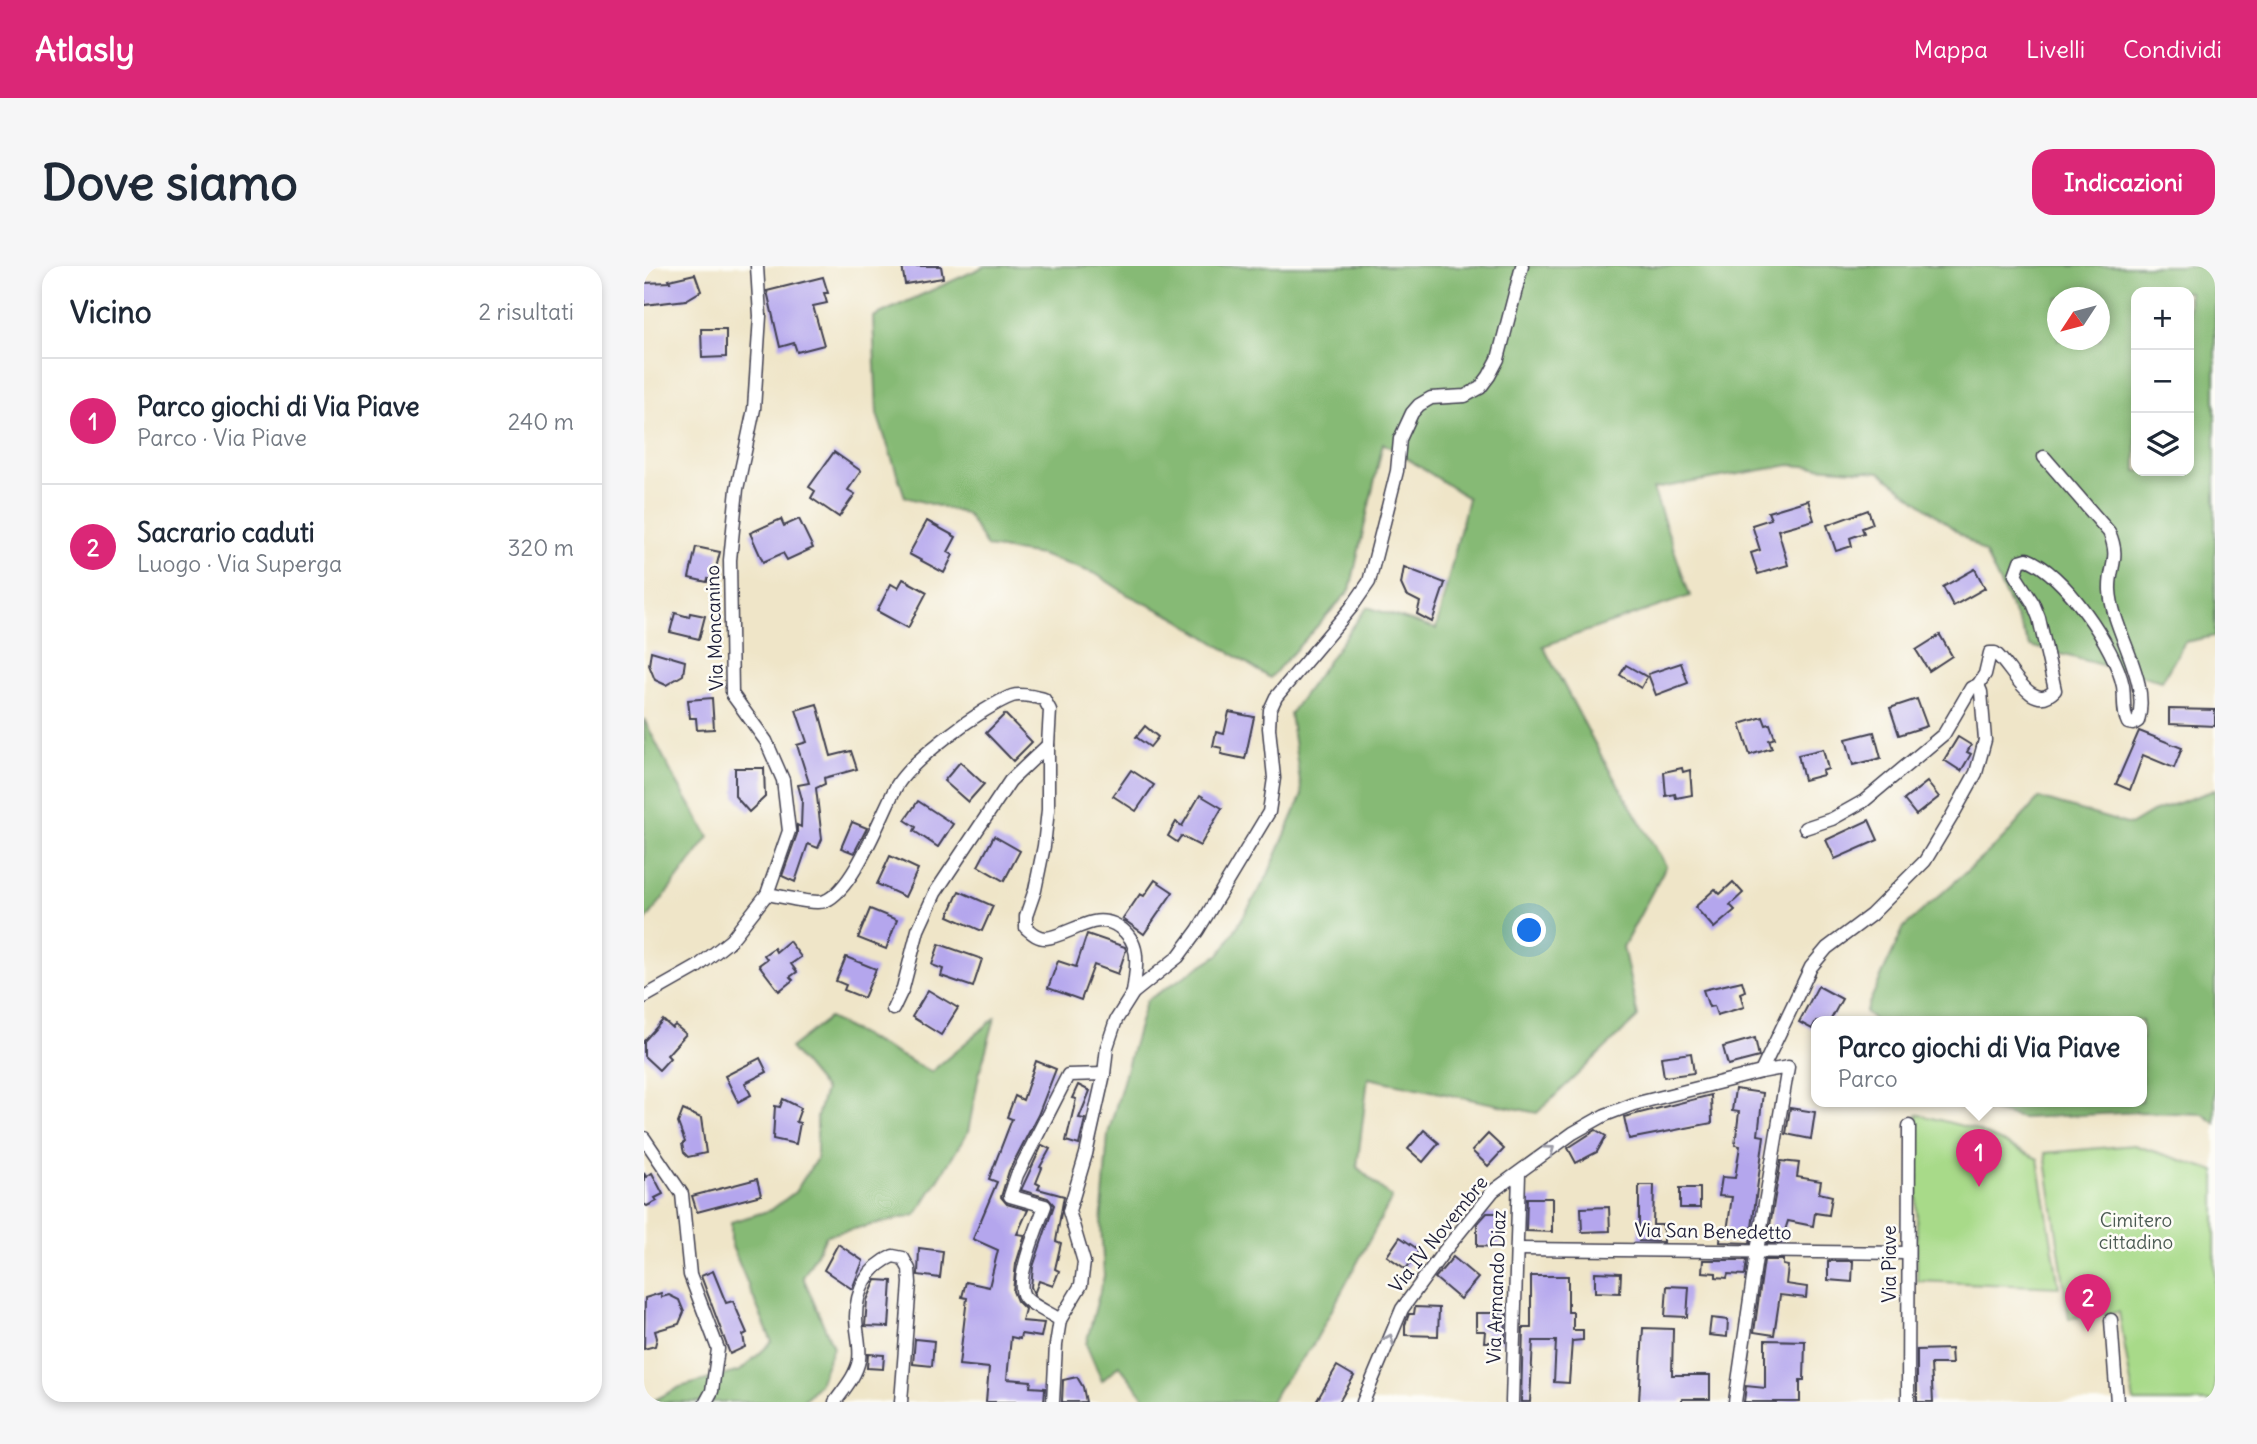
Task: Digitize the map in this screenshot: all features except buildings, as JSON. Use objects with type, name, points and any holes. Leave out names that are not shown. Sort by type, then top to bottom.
[{"type":"street","name":"Via Moncanino","points":[[644,997],[697,967],[731,940],[766,894],[789,831],[783,780],[766,741],[732,694],[730,560],[737,489],[754,409],[760,316],[757,266]]},
{"type":"street","points":[[1053,1402],[1060,1320],[1081,1285],[1084,1262],[1069,1211],[1086,1154],[1104,1074],[1107,1047],[1116,1020],[1133,993],[1178,957],[1198,930],[1263,822],[1271,804],[1275,778],[1269,728],[1270,710],[1276,697],[1351,608],[1369,582],[1397,471],[1400,439],[1412,413],[1431,398],[1465,396],[1480,388],[1498,359],[1522,266]]},
{"type":"street","points":[[1805,828],[1832,819],[1864,802],[1944,734],[1971,688],[1978,685],[1985,674],[1990,653],[1995,653],[2030,694],[2045,698],[2055,690],[2039,618],[2015,575],[2020,561],[2027,559],[2057,577],[2081,606],[2107,647],[2123,685],[2124,716],[2128,723],[2138,721],[2141,712],[2132,660],[2114,615],[2110,588],[2115,545],[2109,532],[2044,457]]},
{"type":"street","points":[[1761,1072],[1811,967],[1827,948],[1871,915],[1925,861],[1952,816],[1976,773],[1984,740],[1981,692],[1978,685]]},
{"type":"street","points":[[766,894],[821,903],[836,895],[854,871],[896,786],[918,761],[983,710],[1015,694],[1044,699],[1050,710],[1048,810],[1044,846],[1035,890],[1026,916],[1026,928],[1034,935],[1046,938],[1093,922],[1113,923],[1133,941],[1137,957],[1133,993]]},
{"type":"street","points":[[893,1009],[903,988],[918,930],[935,893],[1010,781],[1048,745]]},
{"type":"street","name":"Via IV Novembre","points":[[1363,1402],[1402,1309],[1493,1191],[1573,1133],[1605,1115],[1634,1104],[1788,1067],[1757,1251]]},
{"type":"street","points":[[1060,1320],[1024,1297],[1021,1287],[1030,1249],[1045,1206],[1010,1196],[1017,1175],[1068,1075],[1104,1074]]},
{"type":"street","name":"Via Piave","points":[[1909,1126],[1909,1402]]},
{"type":"street","points":[[644,1138],[682,1194],[690,1275],[718,1349],[712,1391],[706,1402]]},
{"type":"street","name":"Via Armando Diaz","points":[[1512,1402],[1519,1174]]},
{"type":"street","name":"Via San Benedetto","points":[[1518,1249],[1908,1253]]},
{"type":"street","points":[[1735,1402],[1757,1251]]},
{"type":"street","points":[[835,1402],[857,1370],[859,1346],[856,1317],[862,1287],[867,1275],[875,1267],[893,1256],[903,1258],[909,1269],[910,1283],[901,1402]]},
{"type":"street","points":[[2111,1320],[2117,1402]]},
{"type":"green space","points":[[985,266],[2215,266],[2215,636],[2185,642],[2162,681],[2030,646],[1985,553],[1880,472],[1790,465],[1653,489],[1690,596],[1543,646],[1603,759],[1666,866],[1623,947],[1638,1017],[1537,1113],[1368,1078],[1357,1167],[1392,1198],[1313,1345],[1271,1402],[1148,1402],[1119,1365],[1102,1381],[1086,1344],[1104,1276],[1101,1225],[1108,1134],[1146,1001],[1221,953],[1267,877],[1302,795],[1290,714],[1367,607],[1436,629],[1468,498],[1383,443],[1350,590],[1270,678],[1176,618],[1128,595],[1096,574],[1041,555],[987,547],[967,514],[905,497],[877,414],[873,317]]},
{"type":"green space","points":[[644,719],[709,837],[644,923]]},
{"type":"green space","points":[[2215,790],[2215,1123],[2203,1114],[2139,1112],[2022,1118],[1976,1107],[2147,1107],[2147,1016],[1870,1016],[1865,1012],[1904,927],[2003,839],[2039,798],[2130,825],[2152,812]]},
{"type":"green space","points":[[829,1018],[931,1072],[995,1018],[979,1075],[968,1132],[916,1215],[827,1235],[803,1277],[833,1347],[819,1384],[802,1402],[651,1402],[680,1387],[740,1371],[772,1342],[731,1244],[731,1222],[771,1210],[795,1192],[817,1158],[817,1117],[825,1090],[790,1048]]},
{"type":"green space","points":[[1917,1114],[1974,1129],[2038,1159],[2059,1287],[1917,1281]]},
{"type":"green space","name":"Cimitero cittadino","points":[[2134,1145],[2215,1171],[2215,1402],[2134,1402],[2119,1312],[2069,1318],[2045,1153]]},
{"type":"place","name":"Parco giochi di Via Piave","points":[[1979,1187]]},
{"type":"place","name":"Sacrario caduti","points":[[2088,1332]]}]
